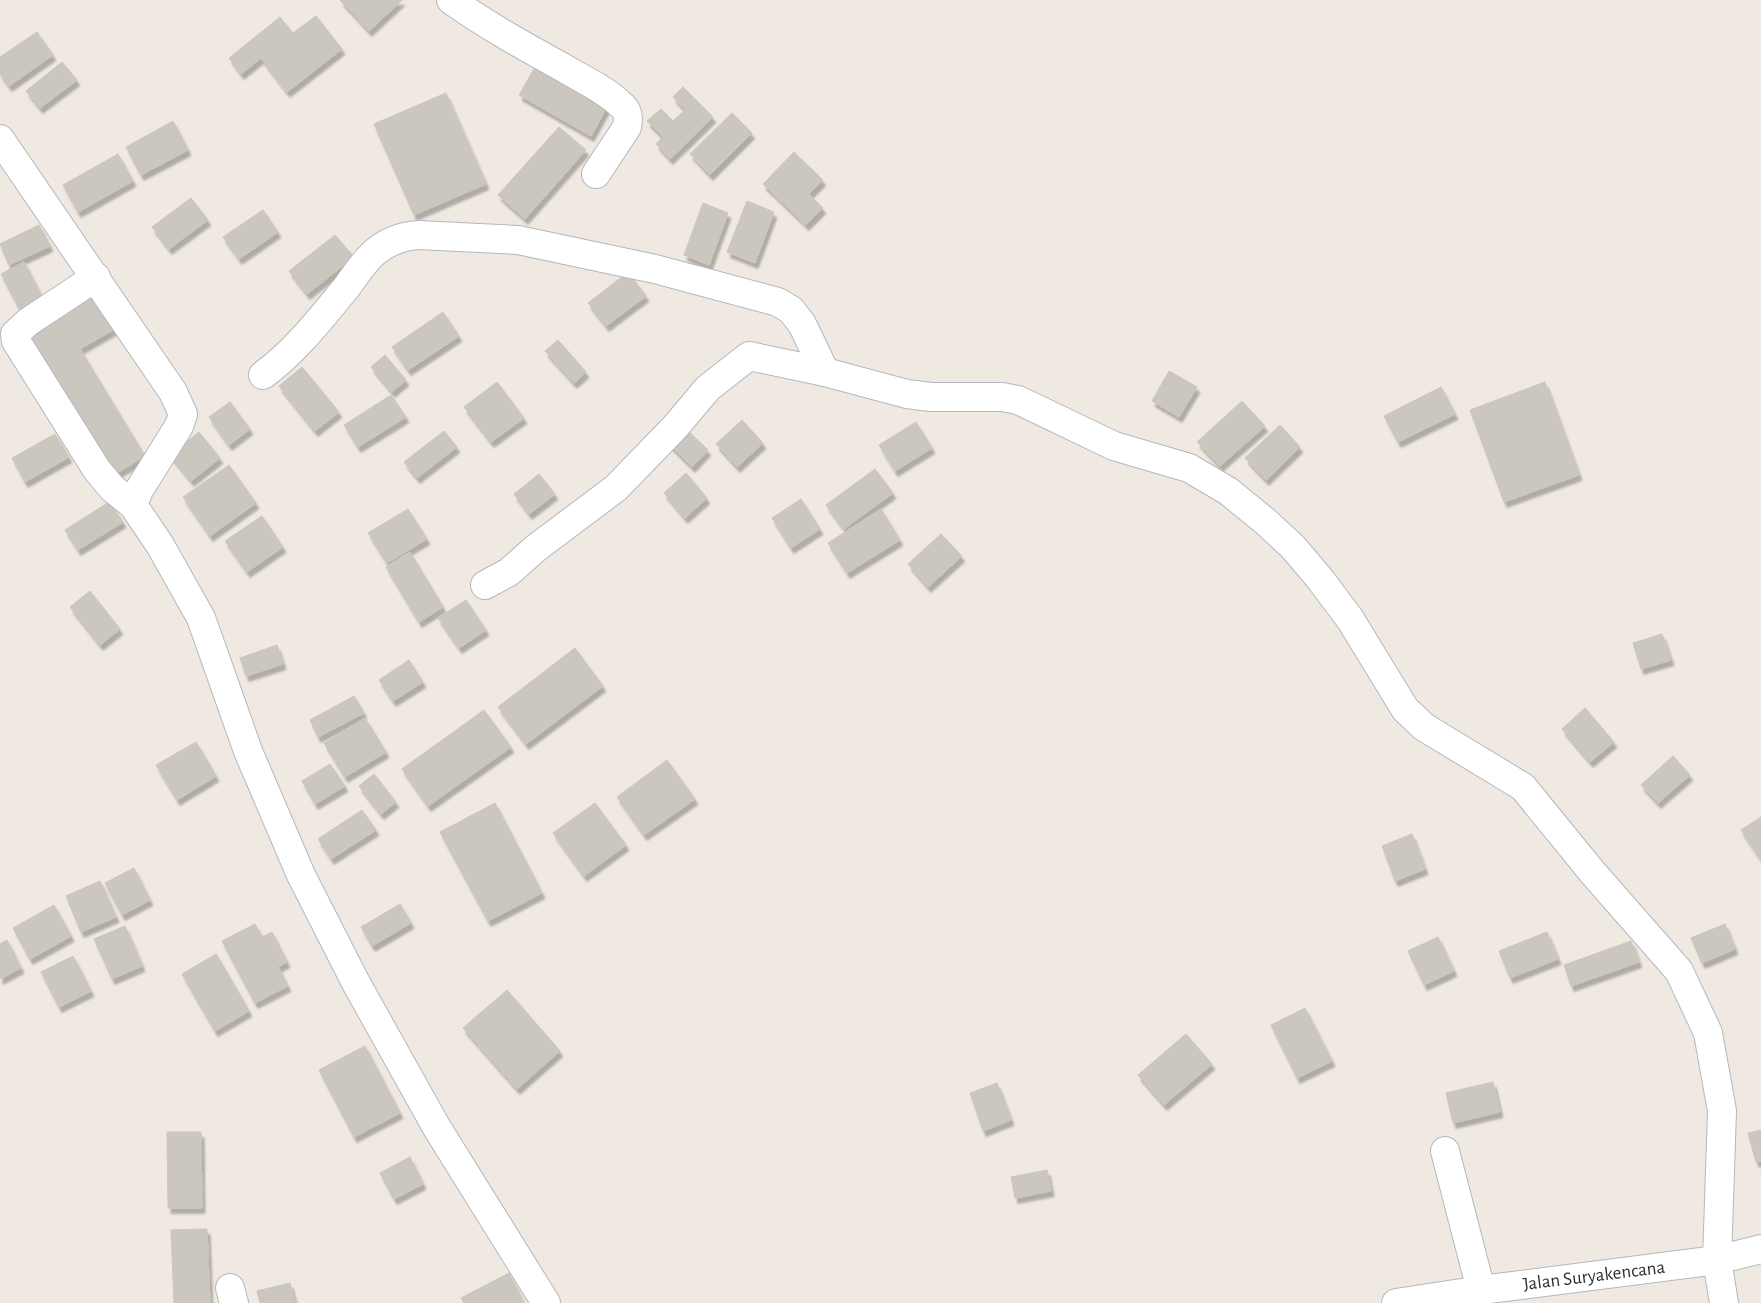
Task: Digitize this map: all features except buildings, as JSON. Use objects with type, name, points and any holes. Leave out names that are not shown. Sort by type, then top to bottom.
[{"type":"street","points":[[451,0],[482,22],[580,78],[621,104],[627,112],[629,120],[627,127],[596,174]]},
{"type":"street","points":[[0,139],[174,392],[183,414],[179,426],[139,490],[133,505]]},
{"type":"street","points":[[263,375],[286,356],[331,306],[375,252],[407,236],[418,235],[518,240],[656,269],[778,302],[791,310],[802,324],[825,372]]},
{"type":"street","points":[[96,277],[28,322],[15,334],[16,341],[97,470],[112,488],[133,505],[160,545],[202,618],[252,760],[301,875],[356,983],[437,1128],[546,1303]]},
{"type":"street","points":[[485,585],[509,572],[536,548],[616,488],[676,426],[708,388],[749,356],[931,398],[1002,396],[1018,400],[1114,446],[1189,468],[1228,491],[1293,547],[1350,619],[1406,708],[1424,727],[1522,787],[1593,873],[1679,971],[1708,1033],[1722,1111],[1717,1260],[1724,1303]]},
{"type":"street","points":[[1445,1151],[1482,1290]]},
{"type":"street","name":"Jalan Suryakencana","points":[[1396,1303],[1717,1260],[1761,1249]]}]
